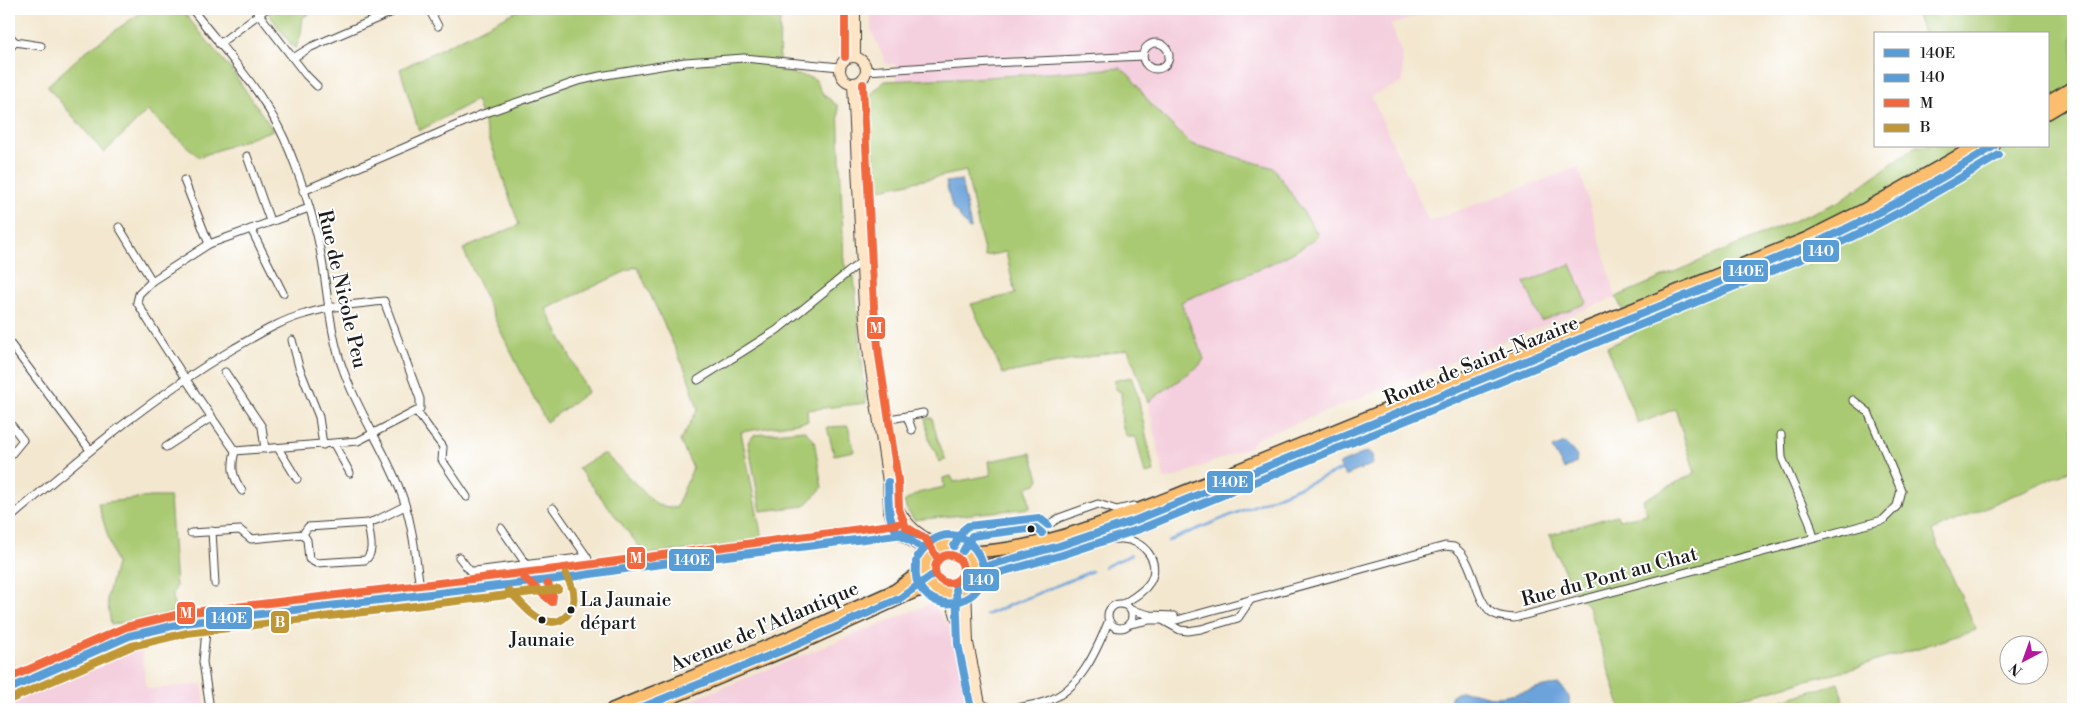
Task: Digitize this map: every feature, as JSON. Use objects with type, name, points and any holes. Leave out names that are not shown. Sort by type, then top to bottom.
[{"type":"main road","points":[[2050,101],[2073,87]]},
{"type":"main road","points":[[2050,112],[2073,98]]},
{"type":"main road","name":"Route de Saint-Nazaire","points":[[966,552],[988,552],[1045,541],[1098,524],[1173,496],[1807,238],[1896,192],[1973,148]]},
{"type":"main road","name":"Route de Saint-Nazaire","points":[[969,583],[980,571],[990,565],[1019,558],[1136,520],[1822,240],[1866,220],[1942,178],[1991,148]]},
{"type":"main road","points":[[950,546],[966,552],[973,566],[969,583],[954,593],[946,594],[934,588],[929,582],[926,565],[933,551],[950,546]]},
{"type":"main road","name":"Avenue de l'Atlantique","points":[[612,709],[802,632],[895,590],[926,565]]},
{"type":"main road","name":"Avenue de l'Atlantique","points":[[645,709],[794,647],[915,592],[934,588]]},
{"type":"street","name":"Rue de Nicole Peu","points":[[192,9],[246,77],[279,127],[309,208],[321,254],[335,345],[344,372],[390,466],[405,506],[414,537],[421,595]]},
{"type":"street","points":[[220,44],[257,11],[266,9]]},
{"type":"street","points":[[293,58],[311,47],[399,9]]},
{"type":"street","points":[[430,9],[438,26]]},
{"type":"street","points":[[855,9],[855,57]]},
{"type":"street","points":[[257,11],[317,86]]},
{"type":"street","points":[[9,35],[15,42],[41,46]]},
{"type":"street","points":[[9,49],[15,42]]},
{"type":"street","points":[[866,71],[1143,56]]},
{"type":"street","points":[[853,84],[842,78],[840,67],[847,58],[855,57],[862,60],[866,71]]},
{"type":"street","points":[[303,191],[483,114],[578,81],[685,62],[744,58],[840,67]]},
{"type":"street","points":[[853,84],[860,81],[866,71]]},
{"type":"street","points":[[853,84],[869,357],[888,482],[889,511],[893,524],[899,534],[919,546],[926,565]]},
{"type":"street","points":[[247,156],[270,221]]},
{"type":"street","points":[[184,180],[209,244]]},
{"type":"street","points":[[235,451],[171,358],[137,302],[139,294],[152,281],[209,244],[309,208]]},
{"type":"street","points":[[118,227],[152,281]]},
{"type":"street","points":[[251,229],[283,293]]},
{"type":"street","points":[[698,380],[777,330],[862,261]]},
{"type":"street","points":[[9,519],[90,450],[186,378],[269,328],[303,314],[328,308],[384,301],[420,399],[420,409],[358,441],[235,451]]},
{"type":"street","points":[[292,340],[300,367],[319,416],[323,445]]},
{"type":"street","points":[[9,342],[90,450]]},
{"type":"street","points":[[225,372],[262,427],[265,449]]},
{"type":"street","name":"Rue du Pont au Chat","points":[[1130,624],[1149,620],[1164,621],[1185,617],[1446,546],[1454,547],[1464,556],[1485,605],[1492,612],[1500,616],[1514,618],[1883,520],[1892,513],[1900,498],[1901,490],[1868,412],[1852,400]]},
{"type":"street","points":[[417,412],[443,447],[442,460],[467,497]]},
{"type":"street","points":[[878,418],[890,419],[923,413]]},
{"type":"street","points":[[908,416],[912,430]]},
{"type":"street","points":[[166,447],[212,417]]},
{"type":"street","points":[[9,422],[23,440],[9,457]]},
{"type":"street","points":[[1781,435],[1782,458],[1809,520],[1814,538]]},
{"type":"street","points":[[334,444],[350,473]]},
{"type":"street","points":[[278,448],[297,479]]},
{"type":"street","points":[[235,451],[232,461],[234,480],[242,491]]},
{"type":"street","points":[[888,482],[905,522],[922,536]]},
{"type":"street","points":[[1045,541],[1048,525],[1059,518],[1098,504],[1118,510],[1173,496]]},
{"type":"street","points":[[191,533],[240,530],[252,539],[303,534],[308,527],[368,523],[405,506]]},
{"type":"street","points":[[553,508],[587,557],[593,573]]},
{"type":"street","points":[[9,689],[129,636],[207,620],[421,595],[903,532],[922,536],[950,546],[968,526],[1039,518],[1048,525]]},
{"type":"street","points":[[303,534],[307,540],[309,559],[316,563],[365,560],[370,556],[371,552],[368,523]]},
{"type":"street","points":[[501,528],[526,564]]},
{"type":"street","points":[[212,531],[216,584]]},
{"type":"street","points":[[1009,709],[1047,701],[1067,690],[1084,671],[1109,620],[1109,611],[1112,606],[1123,604],[1142,591],[1153,575],[1154,566],[1152,558],[1146,549],[1136,542],[1122,539],[1019,558]]},
{"type":"street","points":[[460,558],[470,571],[475,571],[587,557]]},
{"type":"street","points":[[475,571],[475,588]]},
{"type":"street","points":[[969,583],[970,662]]},
{"type":"street","points":[[946,594],[954,610],[970,662],[980,706],[993,709]]},
{"type":"street","points":[[1164,621],[1180,630],[1200,629],[1238,618],[1251,599]]},
{"type":"street","points":[[1123,604],[1131,610],[1150,614],[1185,617]]},
{"type":"street","points":[[1109,620],[1116,627],[1126,627],[1132,620],[1131,610]]},
{"type":"street","points":[[207,620],[203,662],[210,709]]},
{"type":"shaded area","points":[[871,9],[1439,9],[1391,25],[1402,53],[1403,82],[1371,96],[1429,221],[1579,167],[1616,297],[1256,439],[1249,447],[1173,478],[1164,479],[1148,402],[1200,365],[1203,359],[1181,302],[1300,251],[1317,238],[1274,168],[1191,144],[1152,106],[1130,76],[897,80],[896,64],[887,65],[871,29]]},
{"type":"shaded area","points":[[932,603],[955,634],[972,709],[670,709]]},
{"type":"shaded area","points":[[140,641],[146,687],[150,689],[202,684],[206,709],[9,709],[9,697],[130,643]]},
{"type":"green space","points":[[146,9],[181,9],[232,71],[273,130],[199,157],[147,111],[104,153],[47,86],[86,51]]},
{"type":"green space","points":[[274,9],[278,12],[283,9],[312,9],[313,12],[303,17],[301,34],[296,48],[293,47],[268,13]]},
{"type":"green space","points":[[521,9],[780,9],[779,70],[815,79],[823,94],[838,106],[844,264],[854,277],[866,403],[807,410],[808,421],[741,432],[763,543],[645,554],[578,468],[604,453],[657,505],[676,508],[693,468],[680,441],[698,409],[687,374],[637,266],[546,309],[588,392],[546,422],[500,330],[463,249],[519,225],[476,100],[419,131],[400,69]]},
{"type":"green space","points":[[1915,9],[2073,9],[2073,469],[1932,531],[1976,630],[1835,674],[1813,678],[1750,696],[1685,706],[1621,709],[1588,606],[1572,589],[1549,535],[1617,515],[1619,520],[1647,514],[1643,500],[1695,473],[1675,409],[1638,424],[1607,347],[1635,334],[1616,297],[1840,201],[1913,148],[2050,148],[2050,32],[1922,32]]},
{"type":"green space","points":[[1121,68],[1130,76],[1152,106],[1191,144],[1274,168],[1318,234],[1312,241],[1278,260],[1181,302],[1204,359],[1200,365],[1148,402],[1128,349],[1003,374],[971,304],[1015,294],[1006,252],[985,256],[966,171],[881,189],[869,138],[869,96],[885,81],[958,79]]},
{"type":"green space","points":[[1571,264],[1587,303],[1541,321],[1525,283]]},
{"type":"green space","points":[[1131,377],[1137,393],[1154,472],[1145,474],[1136,437],[1127,437],[1124,432],[1121,392],[1115,389],[1114,381]]},
{"type":"green space","points":[[925,418],[932,418],[938,441],[946,460],[939,462],[937,453],[930,443]]},
{"type":"green space","points":[[848,426],[854,451],[834,455],[827,427]]},
{"type":"green space","points":[[804,430],[814,440],[822,488],[805,506],[761,511],[748,442],[754,435]]},
{"type":"green space","points":[[1031,453],[1039,479],[1036,484],[1027,487],[1030,508],[914,520],[907,510],[904,502],[918,493],[944,487],[943,478],[951,476],[954,482],[991,475],[989,461]]},
{"type":"green space","points":[[151,497],[170,497],[176,587],[173,593],[174,612],[111,625],[107,598],[116,564],[98,503]]},
{"type":"green space","points":[[1838,683],[1846,709],[1754,709]]},
{"type":"water","points":[[961,180],[971,228],[969,229],[952,207],[946,182]]},
{"type":"water","points":[[1565,443],[1577,456],[1576,463],[1564,469],[1552,448]]},
{"type":"water","points":[[1367,452],[1372,455],[1373,464],[1345,476],[1339,464]]},
{"type":"water","points":[[1559,685],[1568,696],[1570,702],[1568,709],[1537,709],[1521,702],[1506,703],[1488,709],[1447,709],[1452,695],[1457,693],[1467,692],[1502,697],[1542,687]]},
{"type":"waterway","points":[[1168,541],[1341,470]]},
{"type":"waterway","points":[[1104,567],[1131,555]]},
{"type":"waterway","points":[[986,615],[1092,571]]},
{"type":"transit line","name":"M","points":[[845,9],[845,57]]},
{"type":"transit line","name":"M","points":[[863,84],[874,307],[879,356],[898,480],[899,509],[906,527],[926,539],[936,556]]},
{"type":"transit line","name":"140E","points":[[971,580],[990,565],[1059,546],[1136,520],[1822,240],[1910,196],[1991,148]]},
{"type":"transit line","name":"140","points":[[978,587],[994,574],[1062,555],[1140,529],[1826,249],[1914,205],[1999,155]]},
{"type":"transit line","name":"140E","points":[[888,482],[889,510],[892,524],[900,535],[917,545]]},
{"type":"transit line","name":"140E","points":[[954,546],[963,530],[968,526],[1039,518],[1048,525]]},
{"type":"transit line","name":"M","points":[[9,678],[126,627],[184,613],[556,569],[898,524]]},
{"type":"transit line","name":"140","points":[[963,551],[972,536],[1036,528],[1042,533]]},
{"type":"transit line","name":"140E","points":[[9,689],[129,636],[185,623],[557,579],[896,535],[903,532],[922,536]]},
{"type":"transit line","name":"140","points":[[916,562],[916,577],[920,587],[928,596],[939,602],[957,602],[974,592],[982,579],[982,563],[975,549],[964,539],[950,535],[934,540],[918,556]]},
{"type":"transit line","name":"M","points":[[949,555],[959,559],[963,569],[959,579],[949,583],[939,579],[935,569],[939,559],[949,555]]},
{"type":"transit line","name":"B","points":[[509,591],[526,609],[536,616],[546,621],[558,621],[567,615],[573,604],[573,590],[566,574]]},
{"type":"transit line","name":"140","points":[[638,709],[798,644],[899,599],[931,576]]},
{"type":"transit line","name":"M","points":[[523,577],[552,602],[553,596],[548,584]]},
{"type":"transit line","name":"140","points":[[956,586],[958,644],[971,709]]},
{"type":"transit line","name":"B","points":[[13,698],[132,646],[187,633],[558,589]]},
{"type":"place","name":"La Jaunaie départ","points":[[571,610]]},
{"type":"place","name":"Jaunaie","points":[[542,620]]}]
